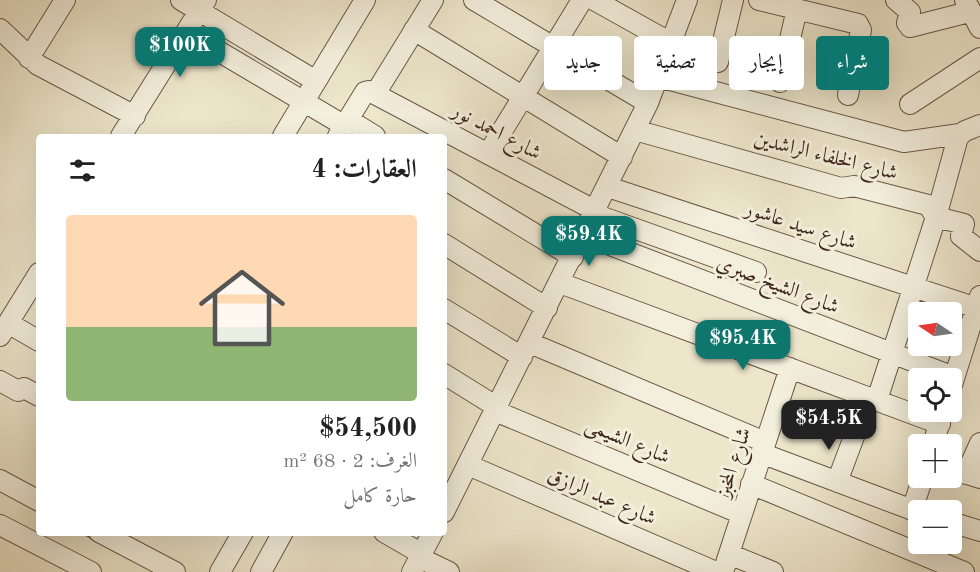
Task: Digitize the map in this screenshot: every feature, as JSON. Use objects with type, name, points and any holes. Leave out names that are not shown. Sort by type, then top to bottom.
[{"type":"street","points":[[29,58],[65,0]]},
{"type":"street","points":[[181,0],[203,5],[316,81]]},
{"type":"street","points":[[284,134],[365,0]]},
{"type":"street","points":[[344,128],[365,92],[375,94],[433,0]]},
{"type":"street","points":[[474,0],[544,42]]},
{"type":"street","points":[[560,36],[582,0]]},
{"type":"street","points":[[594,0],[658,36]]},
{"type":"street","points":[[674,36],[687,0]]},
{"type":"street","points":[[718,62],[733,0]]},
{"type":"street","points":[[759,0],[858,24],[861,30],[848,95]]},
{"type":"street","points":[[896,0],[910,12],[908,23],[910,27],[972,13]]},
{"type":"street","points":[[0,29],[29,58],[129,130],[203,5]]},
{"type":"street","points":[[784,36],[787,5]]},
{"type":"street","points":[[414,30],[622,157]]},
{"type":"street","points":[[186,33],[344,128],[367,134]]},
{"type":"street","points":[[910,104],[980,58]]},
{"type":"street","points":[[488,154],[544,62]]},
{"type":"street","points":[[622,88],[648,104]]},
{"type":"street","points":[[447,499],[468,465],[584,236],[654,90]]},
{"type":"street","points":[[708,90],[904,142],[960,134],[980,125]]},
{"type":"street","name":"شارع احمد نور","points":[[375,94],[437,134]]},
{"type":"street","name":"شارع الخلفاء الراشدين","points":[[635,130],[841,188],[854,186],[928,205],[936,217],[964,225],[961,236],[980,252]]},
{"type":"street","points":[[877,400],[915,287],[960,134]]},
{"type":"street","name":"شارع احمد نور","points":[[448,141],[488,154],[595,212],[756,272]]},
{"type":"street","points":[[447,181],[573,257]]},
{"type":"street","name":"شارع سيد عاشور","points":[[608,187],[915,287],[979,304]]},
{"type":"street","name":"شارع الشيخ صبري","points":[[584,236],[892,353],[924,368]]},
{"type":"street","points":[[447,246],[547,308]]},
{"type":"street","points":[[36,278],[4,330],[36,340]]},
{"type":"street","points":[[560,283],[877,400],[908,408]]},
{"type":"street","points":[[958,368],[979,304]]},
{"type":"street","points":[[447,310],[526,350],[763,447],[837,482],[908,508]]},
{"type":"street","name":"شارع المخبز","points":[[726,563],[790,368]]},
{"type":"street","name":"شارع الشيمى","points":[[447,376],[496,409],[742,514]]},
{"type":"street","points":[[0,381],[18,391],[24,388],[36,394]]},
{"type":"street","points":[[837,482],[855,434]]},
{"type":"street","points":[[966,473],[980,443]]},
{"type":"street","name":"شارع عبد الرازق","points":[[468,465],[716,572]]},
{"type":"street","points":[[0,480],[36,499]]},
{"type":"street","points":[[751,484],[941,567],[964,572]]},
{"type":"street","points":[[0,525],[91,572]]},
{"type":"street","points":[[962,525],[980,531]]},
{"type":"street","points":[[107,536],[175,572]]},
{"type":"street","points":[[220,572],[239,536]]},
{"type":"street","points":[[261,572],[281,536]]},
{"type":"street","points":[[389,536],[418,561],[449,572]]},
{"type":"street","points":[[418,561],[431,536]]},
{"type":"street","points":[[726,563],[772,572]]},
{"type":"waterway","points":[[90,536],[95,539]]}]
